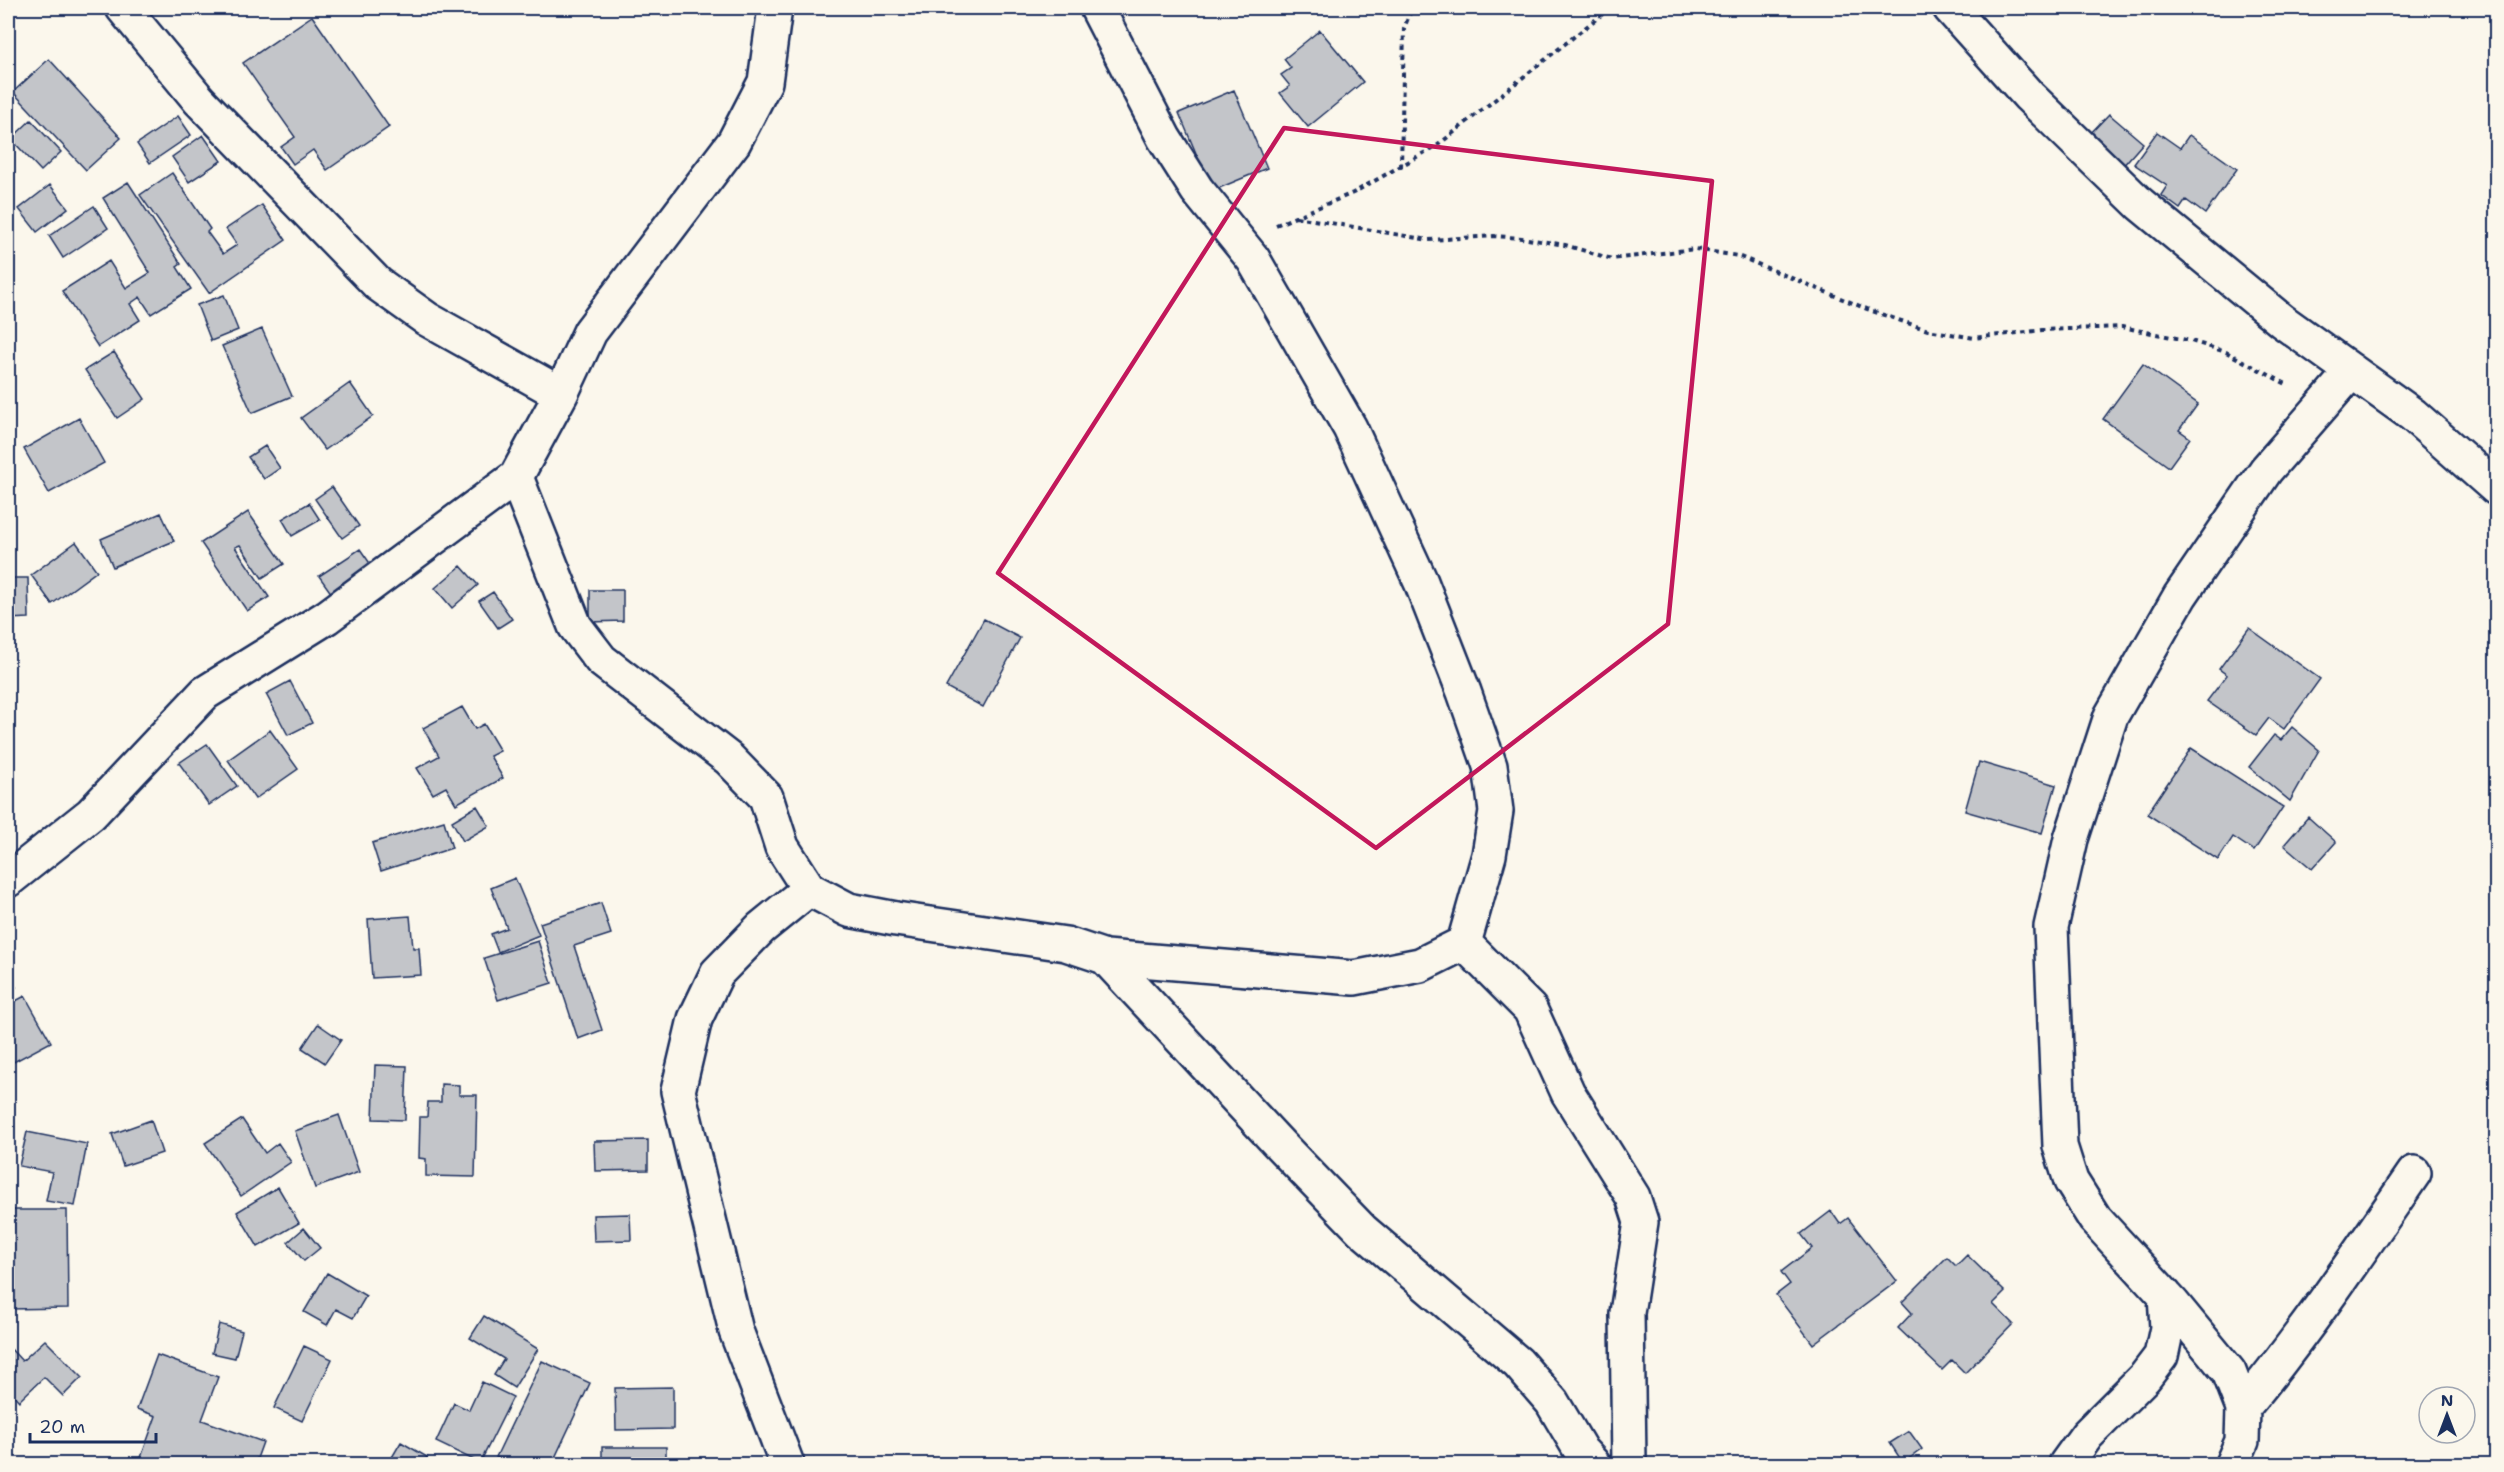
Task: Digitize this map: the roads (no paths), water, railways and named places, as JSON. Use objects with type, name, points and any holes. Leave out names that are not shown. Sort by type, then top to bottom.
[{"type":"street","points":[[123,8],[199,100],[378,284],[427,319],[561,394]]},
{"type":"street","points":[[8,880],[92,814],[205,693],[327,617],[516,477],[561,394],[590,332],[734,142],[765,82],[775,8]]},
{"type":"street","points":[[516,477],[575,626],[601,660],[729,759],[766,797],[782,847],[809,889],[849,910],[1066,944],[1106,957],[1354,978],[1420,965],[1464,943],[1489,855],[1496,811],[1490,766],[1421,582],[1350,428],[1299,335],[1253,259],[1197,190],[1164,138],[1097,8]]},
{"type":"street","points":[[1950,8],[2030,96],[2140,204],[2282,321],[2413,415],[2496,488]]},
{"type":"street","points":[[2232,1464],[2242,1441],[2243,1408],[2229,1372],[2165,1295],[2095,1219],[2071,1181],[2060,1146],[2051,927],[2071,839],[2111,716],[2180,596],[2266,470],[2352,371]]},
{"type":"street","points":[[787,1464],[736,1331],[678,1091],[695,1019],[717,973],[761,928],[809,889]]},
{"type":"street","points":[[1464,943],[1530,1009],[1568,1093],[1633,1197],[1641,1222],[1627,1313],[1629,1464]]},
{"type":"street","points":[[1106,957],[1362,1230],[1518,1363],[1552,1402],[1581,1451],[1593,1464]]},
{"type":"street","points":[[2243,1408],[2281,1362],[2344,1276],[2414,1173]]},
{"type":"street","points":[[2066,1464],[2087,1436],[2145,1377],[2161,1356],[2167,1328],[2165,1295]]}]
